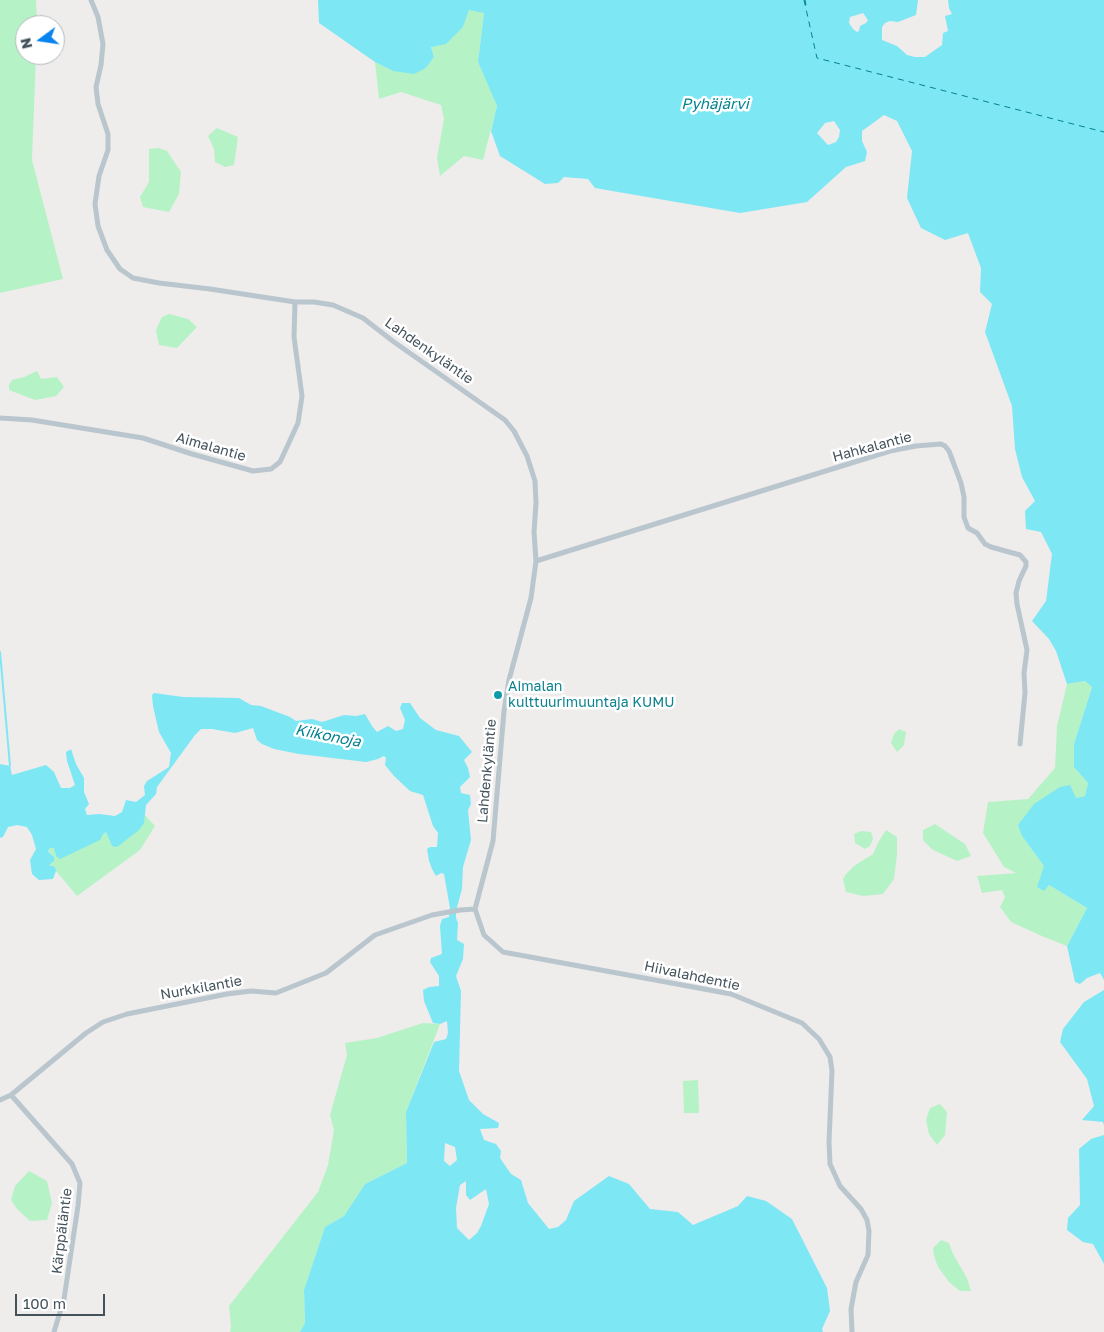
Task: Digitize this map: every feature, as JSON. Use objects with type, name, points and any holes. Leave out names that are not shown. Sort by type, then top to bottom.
[{"type":"street","name":"Lahdenkyläntie","points":[[91,0],[98,17],[103,44],[96,87],[98,104],[108,134],[108,150],[99,176],[95,204],[98,226],[107,250],[120,269],[133,278],[159,283],[210,288],[295,302],[333,305],[363,318],[505,420],[514,431],[527,456],[534,481],[536,503],[534,532],[536,561],[531,598],[508,680],[492,841],[475,909]]},
{"type":"street","name":"Aimalantie","points":[[0,418],[32,420],[143,438],[253,471],[271,469],[280,462],[298,423],[301,405],[302,396],[294,337],[295,302]]},
{"type":"street","name":"Hahkalantie","points":[[536,561],[890,451],[941,444],[949,451],[961,483],[964,497],[964,517],[968,528],[977,533],[985,544],[1020,555],[1026,562],[1016,593],[1027,650],[1020,744]]},
{"type":"street","name":"Nurkkilantie","points":[[0,1100],[11,1095],[86,1033],[103,1022],[127,1014],[228,994],[252,991],[276,993],[326,973],[375,935],[397,926],[456,910],[475,909]]},
{"type":"street","name":"Hiivalahdentie","points":[[475,909],[484,935],[503,952],[731,994],[802,1023],[819,1039],[830,1057],[832,1071],[830,1164],[840,1186],[860,1209],[869,1231],[868,1255],[856,1282],[852,1300],[852,1332]]},
{"type":"street","name":"Kärppäläntie","points":[[11,1095],[72,1164],[80,1183],[64,1299],[54,1332]]},
{"type":"green space","points":[[0,0],[36,0],[37,15],[15,15],[15,65],[36,65],[32,160],[63,279],[0,293]]},
{"type":"green space","points":[[469,9],[484,13],[478,62],[497,106],[483,160],[464,156],[440,176],[437,158],[444,119],[441,105],[401,92],[379,99],[375,62],[393,71],[426,68],[434,57],[431,47],[463,27]]},
{"type":"green space","points":[[217,128],[238,137],[234,165],[225,167],[215,162],[214,149],[208,136]]},
{"type":"green space","points":[[159,148],[167,151],[181,172],[179,194],[169,212],[143,207],[140,197],[149,182],[149,149]]},
{"type":"green space","points":[[169,314],[188,319],[197,327],[177,348],[159,345],[156,330],[162,317]]},
{"type":"green space","points":[[37,371],[41,379],[57,377],[64,387],[56,396],[35,400],[9,390],[12,380]]},
{"type":"green space","points":[[1085,681],[1092,687],[1074,744],[1074,767],[1088,783],[1085,796],[1076,798],[1022,836],[1044,866],[1049,885],[1087,908],[1067,946],[1011,922],[1000,907],[1005,897],[1002,890],[982,893],[977,876],[1016,873],[1004,867],[983,833],[988,802],[1028,799],[1055,768],[1057,726],[1067,684]]},
{"type":"green space","points":[[899,729],[906,732],[904,745],[897,752],[891,743],[894,734]]},
{"type":"green space","points":[[144,814],[155,826],[140,850],[77,896],[56,871],[55,867],[49,865],[54,861],[54,857],[48,850],[50,848],[106,832],[110,841],[144,823]]},
{"type":"green space","points":[[935,824],[965,844],[971,856],[957,861],[933,850],[923,840],[923,830]]},
{"type":"green space","points":[[886,830],[897,837],[894,879],[883,894],[863,896],[846,892],[843,879],[846,874],[854,866],[873,854]]},
{"type":"green space","points":[[861,831],[871,832],[873,839],[870,846],[865,849],[855,843],[854,834]]},
{"type":"green space","points":[[423,1023],[440,1024],[406,1112],[407,1163],[365,1184],[344,1216],[325,1227],[304,1290],[305,1323],[300,1332],[230,1332],[229,1306],[318,1192],[328,1165],[334,1130],[330,1115],[347,1055],[345,1043],[377,1038]]},
{"type":"green space","points":[[698,1080],[699,1113],[684,1113],[683,1081]]},
{"type":"green space","points":[[940,1104],[947,1112],[945,1135],[937,1145],[929,1134],[926,1120],[930,1108]]},
{"type":"green space","points":[[29,1171],[47,1181],[52,1203],[47,1220],[30,1221],[17,1209],[11,1200],[15,1186]]},
{"type":"green space","points":[[941,1240],[949,1243],[967,1278],[971,1291],[960,1291],[949,1282],[938,1267],[933,1248]]},
{"type":"water","name":"Pyhäjärvi","points":[[318,0],[918,0],[916,15],[898,22],[890,21],[885,23],[882,27],[882,40],[897,46],[907,55],[925,57],[942,45],[943,33],[948,31],[945,16],[952,14],[948,0],[1104,0],[1104,980],[1100,973],[1087,978],[1080,984],[1075,982],[1067,946],[1087,908],[1049,885],[1044,891],[1037,887],[1044,866],[1022,836],[1018,825],[1034,804],[1060,787],[1070,785],[1076,798],[1085,796],[1088,783],[1074,767],[1074,744],[1092,687],[1085,681],[1067,684],[1056,651],[1049,639],[1032,621],[1046,601],[1052,554],[1041,532],[1026,529],[1025,511],[1035,501],[1022,477],[1015,449],[1012,406],[985,332],[992,304],[980,292],[981,268],[968,233],[945,240],[921,228],[907,198],[912,151],[897,121],[884,115],[862,131],[862,141],[867,152],[865,161],[846,167],[807,202],[740,213],[595,188],[588,179],[564,177],[558,183],[545,184],[500,156],[491,131],[497,106],[478,62],[484,13],[469,10],[463,27],[446,44],[431,47],[434,57],[426,68],[414,74],[393,71],[375,62],[319,23]],"holes":[[[863,13],[868,20],[860,26],[857,32],[849,23],[850,17]],[[834,121],[840,130],[839,137],[836,142],[828,145],[817,133],[825,123]]]},
{"type":"water","name":"Kiikonoja","points":[[154,693],[183,697],[239,698],[251,705],[261,706],[296,721],[312,719],[322,722],[344,715],[356,716],[365,714],[377,732],[388,726],[396,731],[403,729],[405,720],[400,708],[402,703],[410,703],[420,718],[436,730],[459,736],[472,752],[464,760],[470,777],[460,787],[461,793],[470,795],[471,804],[468,810],[471,840],[463,867],[462,889],[456,911],[458,923],[457,940],[464,944],[463,959],[456,976],[461,991],[459,1071],[469,1100],[483,1114],[499,1123],[498,1128],[480,1129],[484,1140],[496,1144],[501,1151],[500,1158],[511,1174],[521,1180],[528,1203],[549,1229],[558,1227],[566,1220],[574,1201],[609,1176],[629,1184],[650,1209],[678,1212],[693,1225],[738,1206],[747,1196],[766,1201],[792,1219],[827,1288],[830,1311],[822,1329],[823,1332],[300,1332],[305,1323],[304,1290],[325,1227],[344,1216],[365,1184],[407,1163],[406,1112],[434,1042],[446,1039],[448,1033],[447,1021],[440,1024],[433,1023],[424,1001],[423,990],[439,986],[439,976],[430,962],[431,958],[442,954],[440,926],[442,919],[449,917],[450,908],[444,874],[441,873],[436,876],[429,861],[427,849],[437,847],[438,833],[433,826],[423,795],[410,791],[394,776],[385,765],[386,758],[384,756],[366,762],[299,754],[274,749],[262,744],[257,740],[253,728],[235,733],[201,729],[157,787],[156,794],[146,805],[144,823],[139,830],[117,847],[112,846],[106,832],[100,840],[60,859],[56,856],[54,848],[50,848],[48,851],[54,857],[54,861],[49,865],[55,867],[56,871],[53,879],[39,880],[32,874],[30,860],[36,849],[32,835],[27,827],[17,825],[8,827],[3,837],[0,838],[0,764],[10,766],[12,775],[46,765],[54,772],[61,788],[70,788],[75,785],[66,752],[71,749],[76,764],[84,778],[84,792],[89,804],[85,809],[87,815],[115,816],[122,812],[126,800],[136,802],[145,795],[144,786],[147,781],[169,767],[171,753],[159,732],[152,695]],"holes":[[[445,1143],[455,1147],[457,1160],[450,1166],[444,1161]],[[466,1181],[466,1195],[470,1200],[486,1189],[489,1204],[481,1226],[477,1233],[469,1240],[457,1228],[456,1208],[460,1185]]]},
{"type":"water","points":[[1104,990],[1104,1126],[1103,1122],[1082,1120],[1094,1106],[1087,1079],[1060,1042],[1063,1029],[1084,1002]]},
{"type":"water","points":[[1104,1135],[1104,1264],[1093,1244],[1083,1242],[1067,1230],[1068,1218],[1080,1205],[1079,1149],[1091,1139]]},
{"type":"waterway","points":[[0,652],[10,766]]},
{"type":"ferry route","points":[[804,0],[817,58],[1104,132]]},
{"type":"ferry route","points":[[805,0],[806,5]]},
{"type":"place","name":"Aimalan kulttuurimuuntaja KUMU","points":[[498,695]]}]
